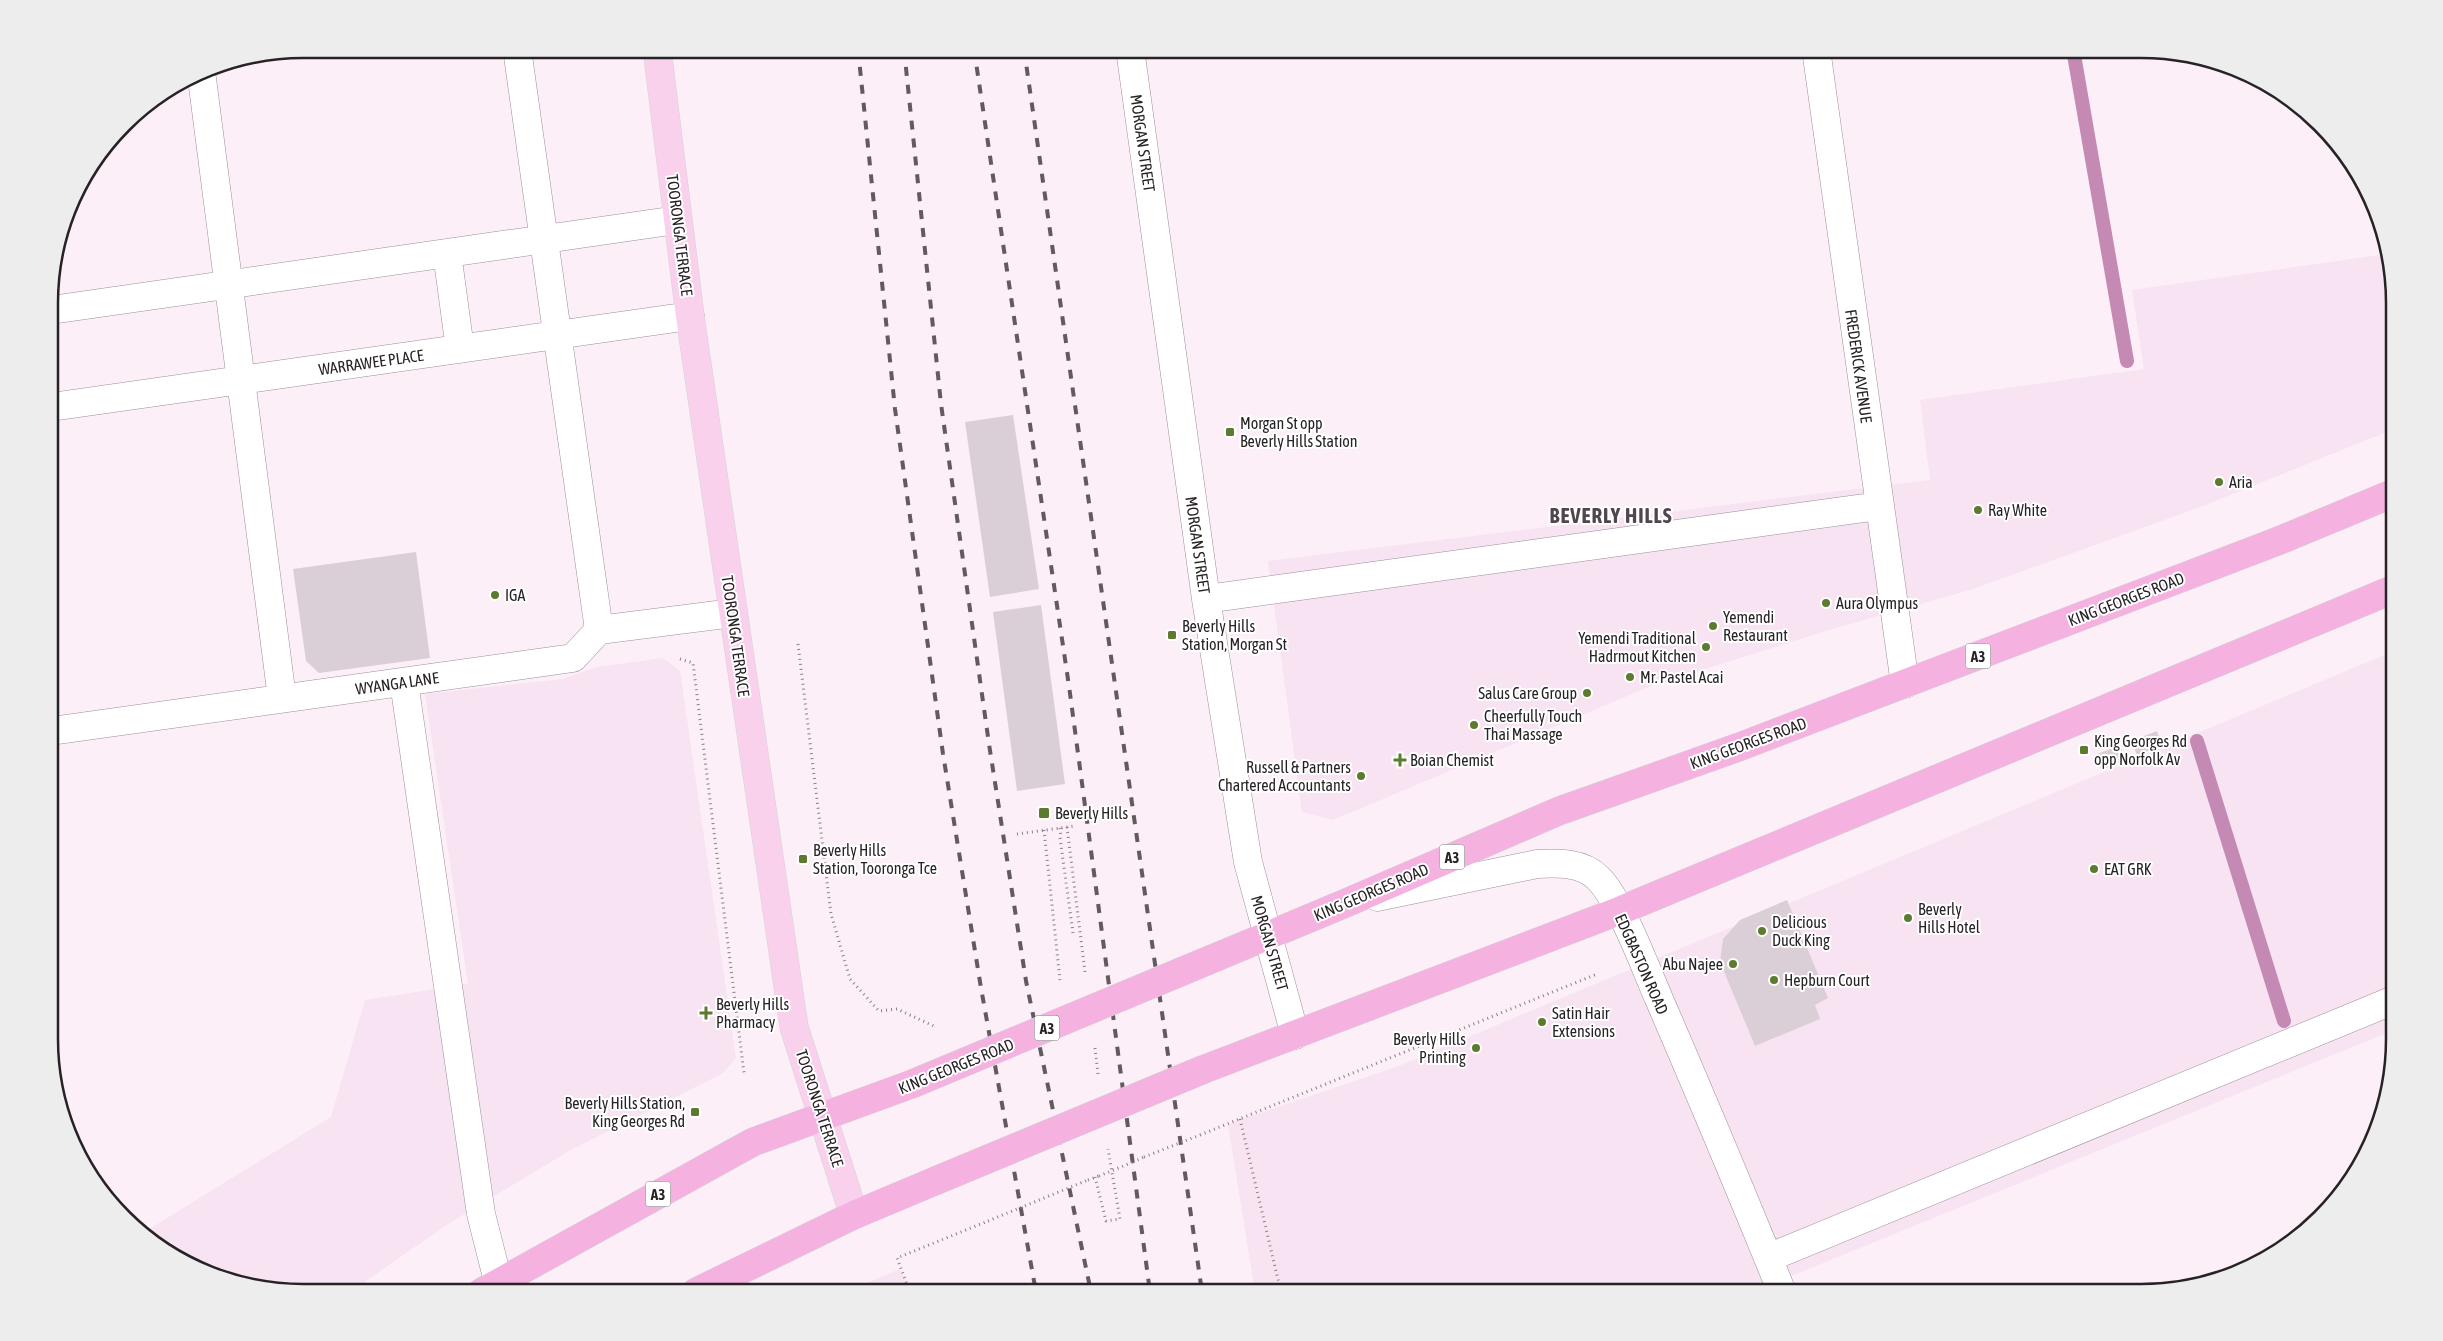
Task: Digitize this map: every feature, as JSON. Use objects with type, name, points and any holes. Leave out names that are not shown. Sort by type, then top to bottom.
[{"type":"highway","name":"KING GEORGES ROAD","points":[[495,1284],[753,1142],[824,1118],[912,1084],[1267,934],[1346,903],[1559,811],[1739,747],[1905,684],[2278,541],[2386,496]]},
{"type":"highway","points":[[712,1284],[854,1215],[1202,1070],[1619,911],[2386,592]]},
{"type":"main road","name":"TOORONGA TERRACE","points":[[658,58],[690,316],[794,1027],[854,1215]]},
{"type":"street","points":[[518,58],[599,630],[733,613]]},
{"type":"street","name":"MORGAN STREET","points":[[1131,58],[1206,599],[1248,862],[1295,1035]]},
{"type":"street","name":"FREDERICK AVENUE","points":[[1817,58],[1905,684]]},
{"type":"street","points":[[202,79],[282,698]]},
{"type":"street","points":[[58,309],[677,220]]},
{"type":"street","points":[[447,253],[460,349]]},
{"type":"street","name":"WARRAWEE PLACE","points":[[58,406],[690,316]]},
{"type":"street","points":[[1206,599],[1879,506]]},
{"type":"street","name":"WYANGA LANE","points":[[58,730],[573,658],[599,630]]},
{"type":"street","points":[[404,682],[490,1284]]},
{"type":"street","name":"EDGBASTON ROAD","points":[[1346,903],[1519,866],[1555,863],[1586,869],[1597,876],[1607,889],[1619,911],[1644,965],[1779,1284]]},
{"type":"street","points":[[1768,1258],[2386,1003]]},
{"type":"path","points":[[798,644],[831,914],[850,979],[879,1011],[897,1009],[936,1027]]},
{"type":"path","points":[[677,658],[694,663],[744,1073]]},
{"type":"path","points":[[1017,834],[1075,826]]},
{"type":"path","points":[[1060,828],[1073,934]]},
{"type":"path","points":[[1044,830],[1060,980]]},
{"type":"path","points":[[907,1284],[897,1258],[1598,974]]},
{"type":"path","points":[[1240,1119],[1279,1284]]},
{"type":"path","points":[[1097,1176],[1106,1221],[1120,1219],[1112,1181]]},
{"type":"shaded area","points":[[2381,255],[2386,303],[2386,432],[2203,506],[1970,590],[1832,629],[1651,686],[1333,820],[1302,812],[1268,561],[1930,480],[1920,400],[2144,369],[2132,290]]},
{"type":"shaded area","points":[[2386,654],[2386,1033],[1772,1284],[1254,1284],[1228,1124],[1399,1066]]},
{"type":"shaded area","points":[[663,658],[680,671],[736,1058],[723,1073],[569,1151],[448,1224],[362,1284],[303,1284],[255,1279],[209,1265],[180,1251],[153,1233],[149,1229],[331,1117],[365,1000],[468,984],[425,694],[563,679],[597,667]]},
{"type":"shaded area","points":[[900,1269],[907,1284],[864,1284]]},
{"type":"building","points":[[1013,415],[1039,589],[990,597],[965,422]]},
{"type":"building","points":[[416,552],[430,658],[319,673],[306,661],[293,569]]},
{"type":"building","points":[[1041,605],[1065,784],[1017,791],[993,612]]},
{"type":"building","points":[[2157,731],[2162,746],[2137,755],[2131,741]]},
{"type":"building","points":[[2120,745],[2126,760],[2101,770],[2095,755]]},
{"type":"building","name":"Hepburn Court","points":[[1787,900],[1828,998],[1815,1005],[1820,1019],[1755,1046],[1720,962],[1723,939],[1740,920]]},
{"type":"waterway","points":[[2075,58],[2127,361]]},
{"type":"waterway","points":[[2197,741],[2284,1021]]},
{"type":"railway","points":[[859,58],[895,409],[943,754],[981,988],[1035,1284]]},
{"type":"railway","points":[[905,58],[941,404],[989,744],[1026,981],[1089,1284]]},
{"type":"railway","points":[[975,58],[1069,686],[1149,1284]]},
{"type":"railway","points":[[1025,58],[1201,1284]]},
{"type":"place","name":"Morgan St opp Beverly Hills Station","points":[[1230,432]]},
{"type":"place","name":"Aria","points":[[2219,482]]},
{"type":"place","name":"Ray White","points":[[1978,510]]},
{"type":"place","name":"IGA","points":[[495,595]]},
{"type":"place","name":"Aura Olympus","points":[[1826,603]]},
{"type":"place","name":"Yemendi Restaurant","points":[[1713,626]]},
{"type":"place","name":"Beverly Hills Station, Morgan St","points":[[1172,635]]},
{"type":"place","name":"Yemendi Traditional Hadrmout Kitchen","points":[[1706,647]]},
{"type":"place","name":"Mr. Pastel Acai","points":[[1630,677]]},
{"type":"place","name":"Salus Care Group","points":[[1587,693]]},
{"type":"place","name":"Cheerfully Touch Thai Massage","points":[[1474,725]]},
{"type":"place","name":"King Georges Rd opp Norfolk Av","points":[[2084,750]]},
{"type":"place","name":"Boian Chemist","points":[[1400,760]]},
{"type":"place","name":"Russell & Partners Chartered Accountants","points":[[1361,776]]},
{"type":"place","name":"Beverly Hills","points":[[1044,813]]},
{"type":"place","name":"Beverly Hills Station, Tooronga Tce","points":[[803,859]]},
{"type":"place","name":"EAT GRK","points":[[2094,869]]},
{"type":"place","name":"Beverly Hills Hotel","points":[[1908,918]]},
{"type":"place","name":"Delicious Duck King","points":[[1762,931]]},
{"type":"place","name":"Abu Najee","points":[[1733,964]]},
{"type":"place","name":"Hepburn Court","points":[[1774,980]]},
{"type":"place","name":"Beverly Hills Pharmacy","points":[[706,1013]]},
{"type":"place","name":"Satin Hair Extensions","points":[[1542,1022]]},
{"type":"place","name":"Beverly Hills Printing","points":[[1476,1048]]},
{"type":"place","name":"Beverly Hills Station, King Georges Rd","points":[[695,1112]]},
{"type":"district","name":"BEVERLY HILLS","points":[[1611,515]]}]
